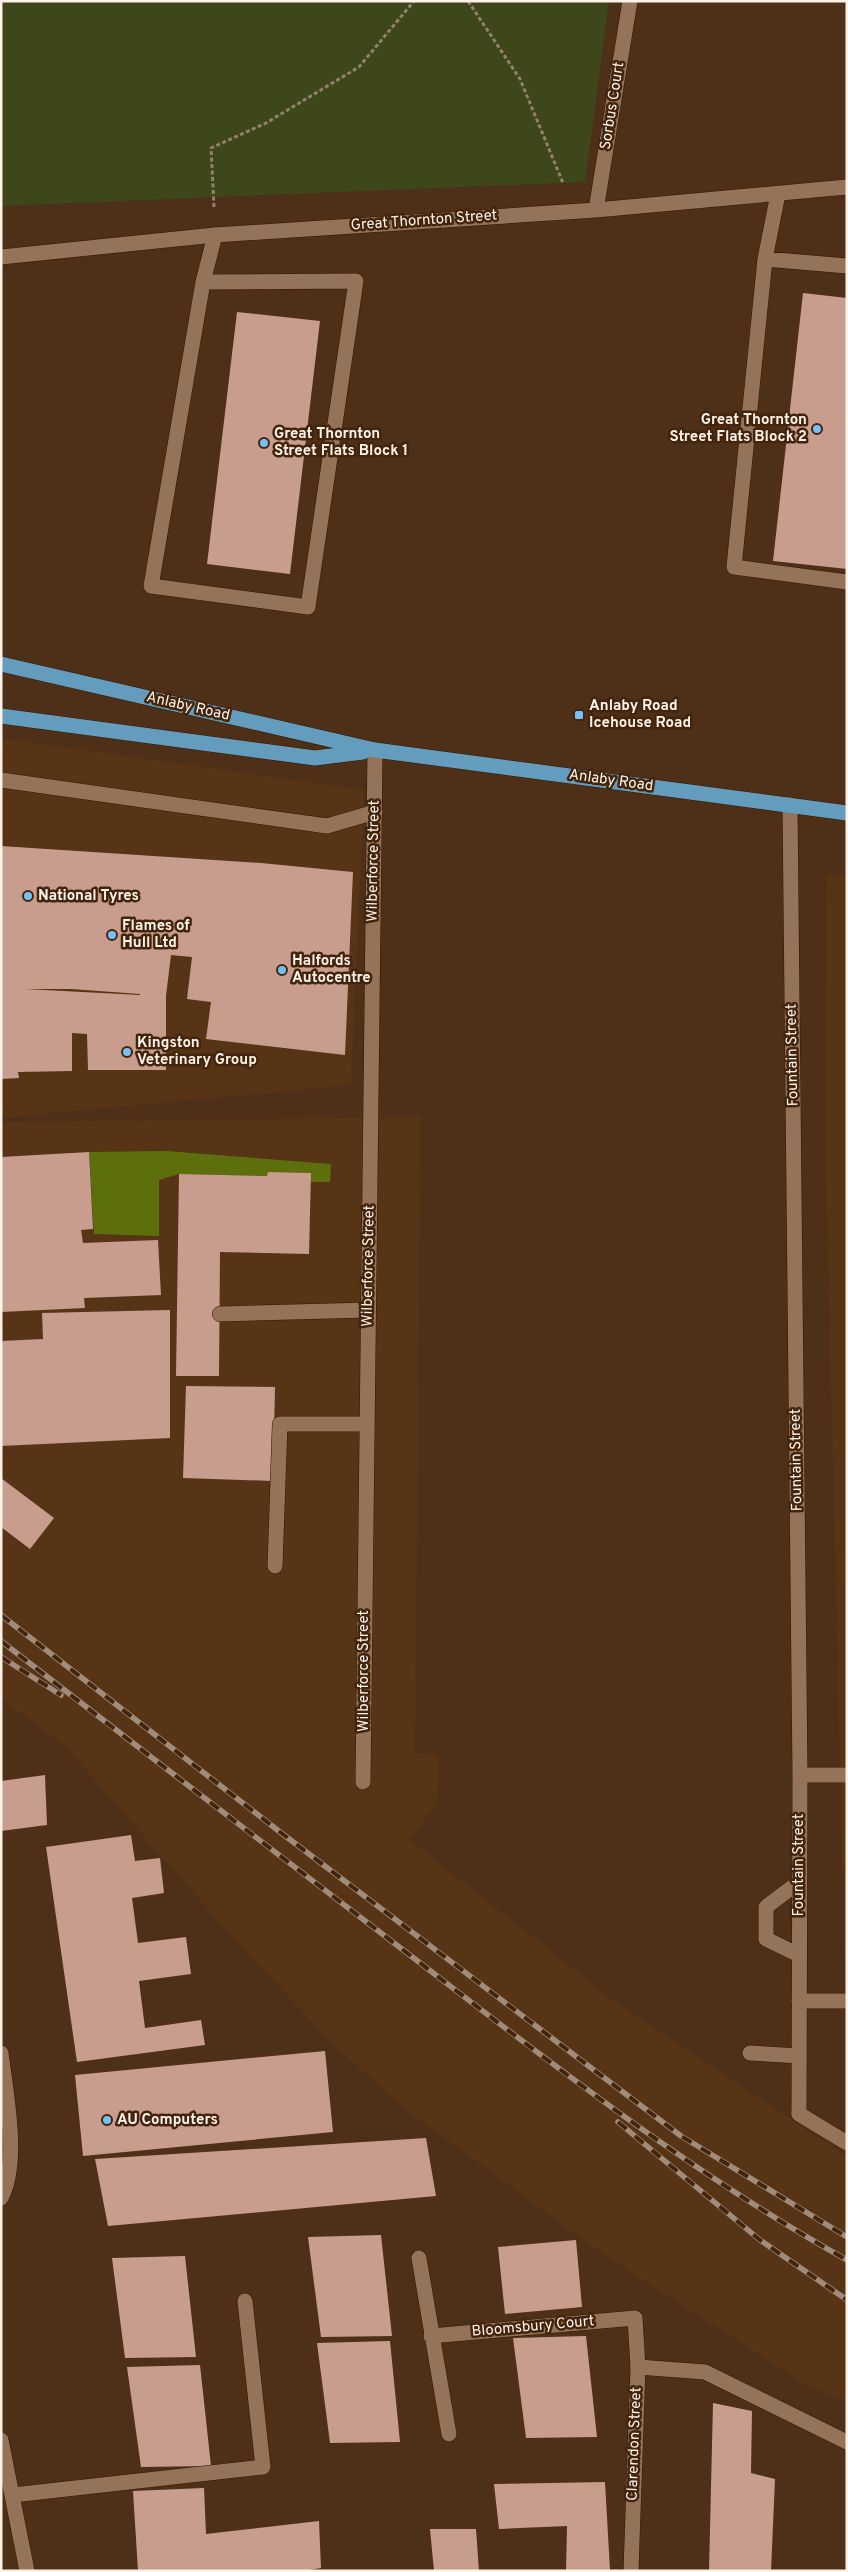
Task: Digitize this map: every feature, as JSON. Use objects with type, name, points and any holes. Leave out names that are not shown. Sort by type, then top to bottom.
[{"type":"main road","name":"Anlaby Road","points":[[1,664],[375,750],[847,813]]},
{"type":"main road","name":"Anlaby Road","points":[[1,716],[315,758],[375,750]]},
{"type":"street","name":"Sorbus Court","points":[[596,210],[630,1]]},
{"type":"street","name":"Great Thornton Street","points":[[1,257],[215,235],[596,210],[847,187]]},
{"type":"street","points":[[778,194],[765,259],[734,567],[847,582]]},
{"type":"street","points":[[203,282],[356,281],[308,607],[151,586],[203,282],[215,235]]},
{"type":"street","points":[[765,259],[847,266]]},
{"type":"street","name":"Wilberforce Street","points":[[363,1782],[375,750]]},
{"type":"street","points":[[1,780],[326,826],[375,812]]},
{"type":"street","name":"Fountain Street","points":[[790,805],[800,1775],[798,2056],[800,2114],[847,2144]]},
{"type":"street","points":[[220,1314],[368,1310]]},
{"type":"street","points":[[275,1566],[280,1424],[366,1424]]},
{"type":"street","points":[[800,1775],[847,1775]]},
{"type":"street","points":[[799,1955],[766,1940],[766,1907],[800,1882]]},
{"type":"street","points":[[799,2001],[847,2001]]},
{"type":"street","points":[[750,2053],[798,2056]]},
{"type":"street","points":[[1,2054],[10,2132],[7,2187],[1,2198]]},
{"type":"street","points":[[419,2258],[449,2434]]},
{"type":"street","points":[[13,2495],[263,2467],[245,2301]]},
{"type":"street","name":"Bloomsbury Court","points":[[431,2336],[635,2318]]},
{"type":"street","name":"Clarendon Street","points":[[631,2571],[638,2367],[635,2318]]},
{"type":"street","points":[[638,2367],[705,2372],[847,2442]]},
{"type":"street","points":[[1,2440],[27,2571]]},
{"type":"path","points":[[215,235],[211,148],[266,123],[359,68],[414,1]]},
{"type":"path","points":[[468,1],[520,79],[575,211]]},
{"type":"shaded area","points":[[1,738],[364,790],[351,1085],[1,1118]]},
{"type":"shaded area","points":[[827,874],[847,876],[847,2059],[825,1136]]},
{"type":"shaded area","points":[[421,1117],[415,1753],[439,1754],[437,1803],[410,1840],[614,2001],[847,2157],[847,2402],[805,2384],[604,2255],[404,2108],[333,2044],[226,1930],[64,1745],[1,1699],[1,1122]]},
{"type":"green space","points":[[1,1],[609,1],[585,182],[1,206]]},
{"type":"green space","points":[[166,1151],[331,1164],[330,1182],[311,1182],[310,1173],[269,1172],[267,1176],[179,1174],[159,1180],[159,1236],[94,1234],[89,1152]]},
{"type":"building","name":"Great Thornton Street Flats Block 2","points":[[803,293],[847,298],[847,569],[773,561]]},
{"type":"building","name":"Great Thornton Street Flats Block 1","points":[[237,312],[320,321],[290,574],[207,564]]},
{"type":"building","points":[[1,846],[261,863],[353,872],[345,1055],[206,1039],[211,1002],[187,999],[192,957],[171,955],[166,996],[166,1070],[88,1070],[87,1034],[72,1033],[72,1071],[18,1072],[19,1078],[1,1079]],"holes":[[[25,989],[71,989],[140,994],[140,995]]]},
{"type":"building","points":[[89,1152],[93,1229],[81,1230],[83,1243],[158,1240],[161,1295],[84,1298],[85,1308],[1,1312],[1,1157]]},
{"type":"building","points":[[268,1172],[311,1173],[309,1254],[220,1252],[219,1376],[176,1376],[179,1174],[267,1176]]},
{"type":"building","points":[[170,1310],[170,1438],[1,1446],[1,1341],[43,1339],[42,1313]]},
{"type":"building","points":[[186,1386],[275,1387],[273,1481],[183,1478]]},
{"type":"building","points":[[1,1478],[54,1518],[30,1549],[1,1527]]},
{"type":"building","points":[[45,1775],[47,1825],[1,1831],[1,1781]]},
{"type":"building","points":[[131,1835],[135,1861],[160,1858],[164,1893],[132,1898],[138,1943],[186,1937],[191,1974],[139,1981],[145,2028],[201,2020],[205,2045],[77,2062],[46,1847]]},
{"type":"building","points":[[325,2051],[333,2132],[83,2156],[75,2075]]},
{"type":"building","points":[[426,2138],[436,2196],[108,2226],[95,2159]]},
{"type":"building","points":[[381,2235],[392,2336],[321,2337],[308,2237]]},
{"type":"building","points":[[576,2240],[582,2307],[505,2314],[498,2247]]},
{"type":"building","points":[[185,2256],[196,2357],[125,2358],[112,2258]]},
{"type":"building","points":[[586,2336],[597,2437],[526,2438],[513,2338]]},
{"type":"building","points":[[390,2341],[400,2442],[330,2443],[317,2343]]},
{"type":"building","points":[[200,2365],[211,2466],[141,2467],[127,2367]]},
{"type":"building","points":[[713,2403],[752,2411],[751,2473],[775,2479],[771,2571],[709,2571]]},
{"type":"building","points":[[605,2482],[610,2570],[566,2570],[567,2526],[499,2529],[494,2484]]},
{"type":"building","points":[[204,2488],[206,2534],[319,2521],[321,2568],[303,2571],[138,2571],[133,2491]]},
{"type":"building","points":[[430,2529],[476,2529],[479,2571],[434,2571]]},
{"type":"railway","points":[[1,1615],[280,1832],[681,2136],[847,2237]]},
{"type":"railway","points":[[1,1641],[517,2037],[623,2116],[733,2191],[847,2260]]},
{"type":"railway","points":[[1,1657],[61,1695]]},
{"type":"railway","points":[[618,2122],[760,2240],[847,2300]]},
{"type":"place","name":"Great Thornton Street Flats Block 2","points":[[817,429]]},
{"type":"place","name":"Great Thornton Street Flats Block 1","points":[[264,443]]},
{"type":"place","name":"Anlaby Road Icehouse Road","points":[[579,715]]},
{"type":"place","name":"National Tyres","points":[[28,896]]},
{"type":"place","name":"Flames of Hull Ltd","points":[[112,935]]},
{"type":"place","name":"Halfords Autocentre","points":[[282,970]]},
{"type":"place","name":"Kingston Veterinary Group","points":[[127,1052]]},
{"type":"place","name":"AU Computers","points":[[107,2120]]}]
